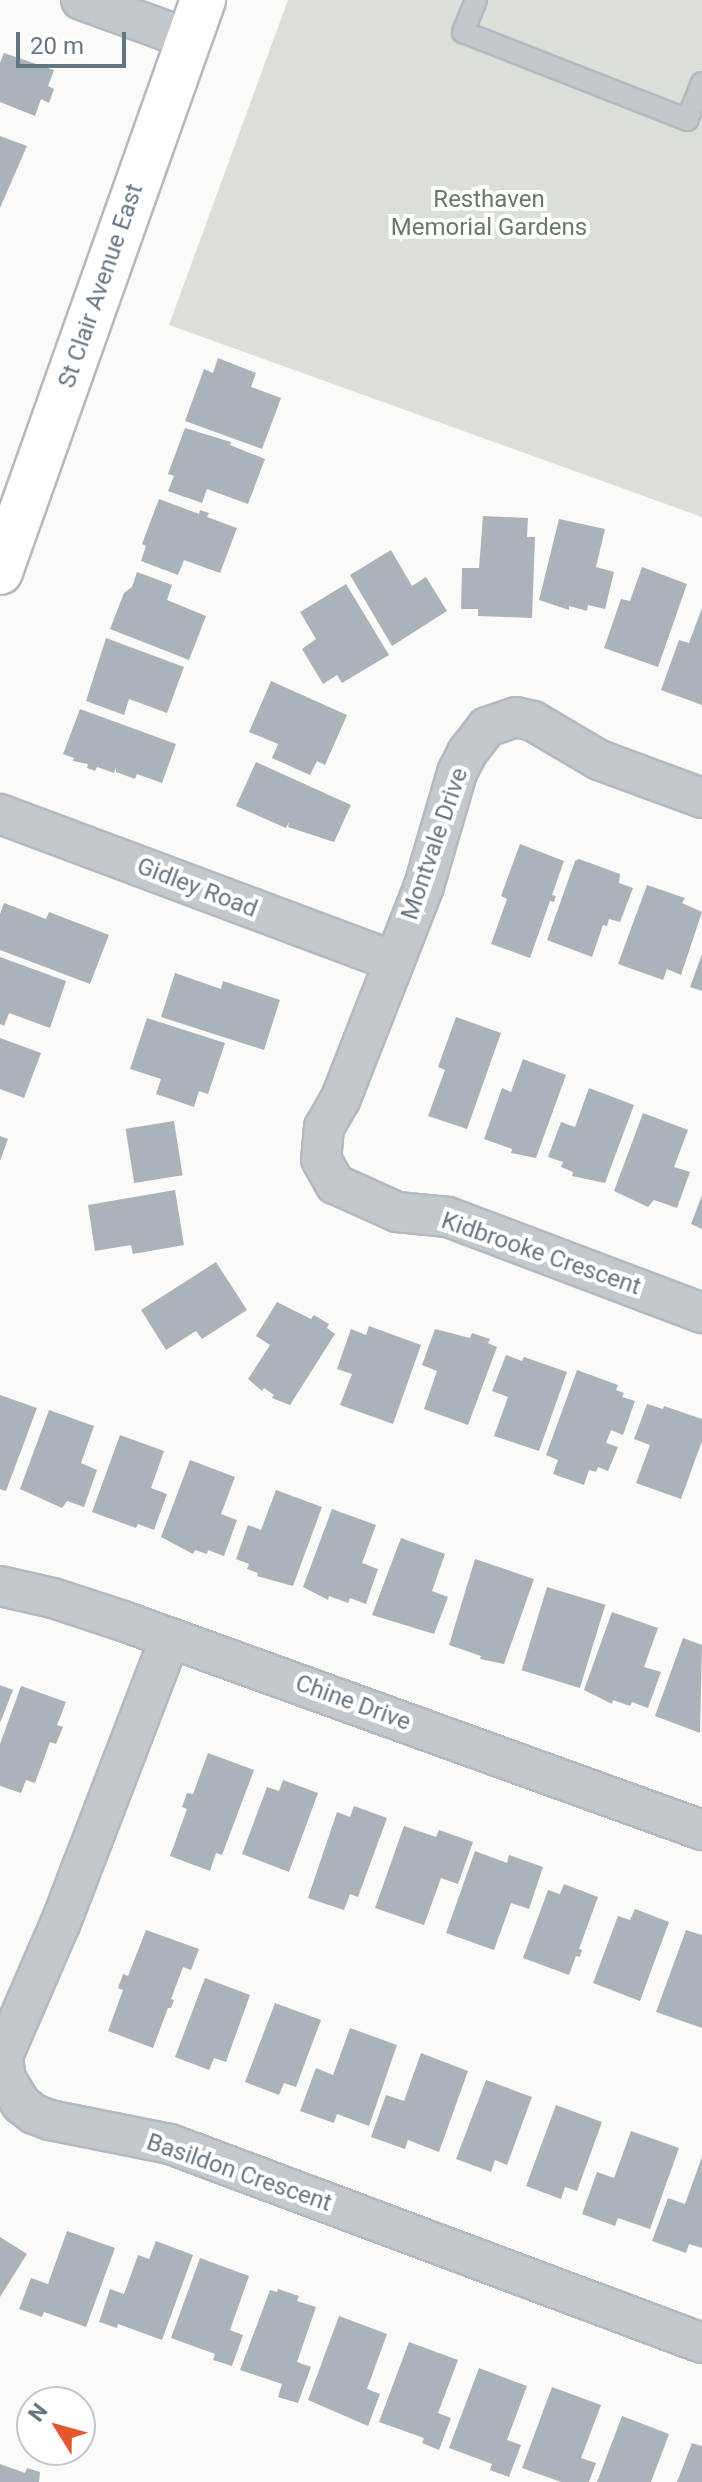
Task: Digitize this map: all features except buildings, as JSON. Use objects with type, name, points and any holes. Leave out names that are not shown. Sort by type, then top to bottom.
[{"type":"main road","name":"St Clair Avenue East","points":[[0,572],[196,19]]},
{"type":"street","points":[[81,0],[196,19]]},
{"type":"street","name":"Montvale Drive","points":[[394,961],[424,886],[457,773],[467,753],[487,727],[516,717],[533,721],[599,760],[702,798]]},
{"type":"street","name":"Gidley Road","points":[[0,814],[394,961]]},
{"type":"street","name":"Kidbrooke Crescent","points":[[394,961],[341,1098],[324,1127],[321,1159],[335,1184],[397,1212],[448,1217],[702,1313]]},
{"type":"street","name":"Chine Drive","points":[[0,1586],[53,1598],[170,1638],[702,1830]]},
{"type":"street","name":"Basildon Crescent","points":[[170,1638],[60,1924],[3,2056],[6,2079],[21,2104],[34,2114],[50,2120],[170,2144],[702,2343]]},
{"type":"lane","points":[[476,0],[463,32],[687,120],[702,83]]},
{"type":"green space","name":"Resthaven Memorial Gardens","points":[[288,0],[702,0],[702,517],[169,325]]}]
